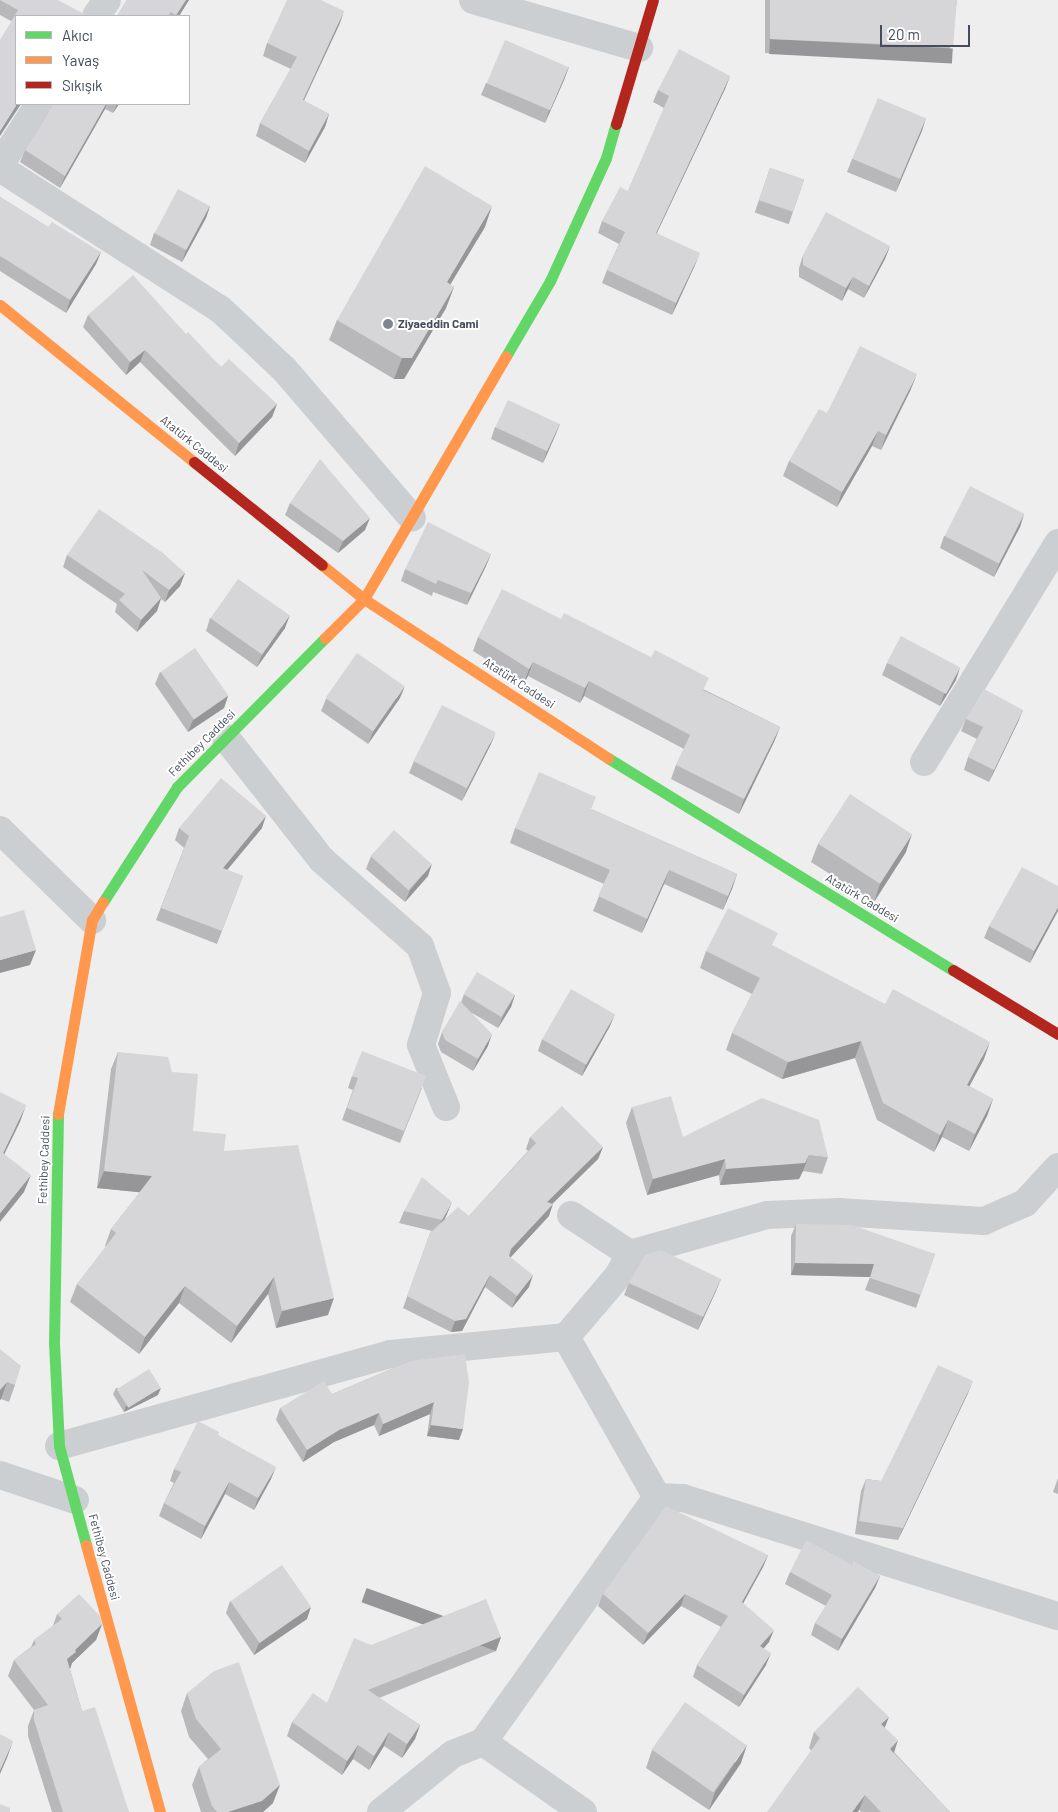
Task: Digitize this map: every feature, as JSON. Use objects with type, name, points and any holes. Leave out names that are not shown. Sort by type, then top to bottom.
[{"type":"street","points":[[97,15],[107,0]]},
{"type":"street","points":[[472,0],[640,48]]},
{"type":"street","name":"Fethibey Caddesi","points":[[160,1812],[59,1446],[54,1342],[57,1123],[92,920],[177,787],[364,599],[550,281],[606,158],[653,0]]},
{"type":"street","points":[[39,105],[0,166],[220,309],[284,369],[412,518]]},
{"type":"street","name":"Atatürk Caddesi","points":[[0,305],[364,599],[618,765],[1058,1034]]},
{"type":"street","points":[[924,762],[1058,543]]},
{"type":"street","points":[[226,738],[322,860],[420,946],[437,993],[421,1045],[446,1107]]},
{"type":"street","points":[[0,830],[92,920]]},
{"type":"street","points":[[59,1446],[390,1354],[566,1337],[618,1276],[630,1254],[767,1215],[838,1212],[984,1221],[1025,1203],[1058,1167]]},
{"type":"street","points":[[571,1215],[630,1254]]},
{"type":"street","points":[[566,1337],[657,1497]]},
{"type":"street","points":[[0,1476],[75,1500]]},
{"type":"street","points":[[657,1497],[683,1498],[1058,1616]]},
{"type":"street","points":[[380,1812],[453,1754],[483,1742],[657,1497]]},
{"type":"street","points":[[483,1742],[582,1812]]},
{"type":"building","points":[[0,0],[58,0],[86,15],[15,15],[18,10]]},
{"type":"building","points":[[127,0],[186,0],[176,15],[171,12],[169,15],[118,15]]},
{"type":"building","points":[[287,0],[321,0],[344,11],[303,100],[329,114],[309,151],[260,123],[297,57],[267,43]]},
{"type":"building","points":[[770,0],[957,0],[953,47],[770,39]]},
{"type":"building","points":[[15,15],[16,105],[0,131],[0,40]]},
{"type":"building","points":[[505,40],[569,67],[550,110],[487,83]]},
{"type":"building","points":[[679,49],[730,76],[656,233],[700,253],[676,303],[607,270],[625,232],[602,221],[620,187],[628,191],[669,96],[658,90]]},
{"type":"building","points":[[878,98],[926,118],[900,179],[852,159]]},
{"type":"building","points":[[53,105],[105,105],[65,176],[25,150]]},
{"type":"building","points":[[425,166],[492,206],[447,282],[454,287],[412,358],[402,358],[337,320]]},
{"type":"building","points":[[770,168],[804,180],[793,212],[759,200]]},
{"type":"building","points":[[178,189],[210,206],[186,250],[155,233]]},
{"type":"building","points":[[0,197],[48,227],[52,222],[101,252],[70,300],[0,256]]},
{"type":"building","points":[[826,212],[890,246],[869,286],[853,277],[846,288],[803,265],[803,255]]},
{"type":"building","points":[[133,275],[186,334],[188,332],[221,367],[229,359],[277,404],[239,443],[145,350],[130,362],[88,315]]},
{"type":"building","points":[[860,346],[917,374],[886,435],[878,431],[842,492],[789,461],[819,409],[827,413]]},
{"type":"building","points":[[508,400],[560,424],[547,451],[495,427]]},
{"type":"building","points":[[320,459],[370,518],[343,541],[290,503]]},
{"type":"building","points":[[970,486],[1024,514],[999,564],[945,536]]},
{"type":"building","points":[[99,509],[163,553],[185,573],[169,590],[142,570],[161,598],[141,620],[119,600],[125,594],[67,555]]},
{"type":"building","points":[[428,522],[491,554],[471,593],[438,580],[436,584],[405,569]]},
{"type":"building","points":[[238,579],[290,615],[262,654],[210,618]]},
{"type":"building","points":[[502,589],[561,619],[564,613],[651,657],[655,650],[709,678],[703,690],[780,727],[744,799],[676,765],[690,735],[589,681],[585,688],[533,662],[529,669],[478,637]]},
{"type":"building","points":[[901,636],[960,667],[946,694],[887,662]]},
{"type":"building","points":[[195,648],[228,696],[194,720],[161,672]]},
{"type":"building","points":[[357,653],[405,686],[373,731],[325,698]]},
{"type":"building","points":[[984,689],[1023,710],[994,770],[968,757],[983,727],[966,719]]},
{"type":"building","points":[[442,705],[495,732],[467,788],[413,761]]},
{"type":"building","points":[[539,772],[596,797],[591,809],[737,874],[728,896],[669,870],[647,919],[598,896],[610,870],[515,828]]},
{"type":"building","points":[[221,778],[266,816],[223,868],[243,876],[222,931],[161,908],[189,836],[179,828]]},
{"type":"building","points":[[850,794],[912,834],[880,884],[818,843]]},
{"type":"building","points":[[394,830],[432,864],[408,890],[371,856]]},
{"type":"building","points":[[1022,867],[1058,886],[1058,907],[1034,951],[989,926]]},
{"type":"building","points":[[728,908],[778,933],[772,945],[885,1004],[893,989],[990,1042],[967,1085],[993,1099],[975,1134],[948,1120],[940,1135],[883,1103],[861,1041],[788,1062],[732,1033],[760,978],[706,951]]},
{"type":"building","points":[[24,910],[36,950],[0,960],[0,917]]},
{"type":"building","points":[[477,972],[515,995],[501,1017],[464,994]]},
{"type":"building","points":[[571,989],[615,1014],[586,1065],[542,1039]]},
{"type":"building","points":[[460,1001],[492,1034],[478,1059],[445,1040],[442,1032]]},
{"type":"building","points":[[362,1051],[426,1076],[404,1131],[347,1108],[358,1078],[352,1076]]},
{"type":"building","points":[[118,1052],[168,1057],[172,1072],[198,1074],[193,1131],[226,1134],[224,1151],[298,1145],[334,1298],[282,1311],[274,1277],[237,1326],[185,1286],[145,1337],[77,1284],[116,1233],[111,1229],[152,1176],[104,1171]]},
{"type":"building","points":[[0,1092],[26,1105],[3,1153],[31,1175],[0,1213]]},
{"type":"building","points":[[671,1096],[683,1137],[762,1098],[819,1120],[828,1157],[809,1155],[805,1163],[726,1169],[725,1159],[653,1179],[632,1107]]},
{"type":"building","points":[[562,1106],[603,1147],[547,1202],[553,1204],[511,1249],[509,1256],[533,1275],[517,1296],[490,1275],[466,1319],[455,1321],[407,1296],[430,1233],[458,1207],[469,1216],[536,1143],[530,1137]]},
{"type":"building","points":[[422,1177],[452,1202],[442,1220],[404,1211]]},
{"type":"building","points":[[796,1224],[852,1225],[935,1254],[921,1295],[870,1278],[874,1264],[795,1263]]},
{"type":"building","points":[[661,1250],[721,1279],[703,1317],[629,1283],[645,1255]]},
{"type":"building","points":[[0,1349],[21,1366],[15,1385],[7,1382],[0,1390]]},
{"type":"building","points":[[465,1354],[469,1383],[463,1429],[431,1425],[434,1402],[383,1424],[379,1413],[339,1430],[307,1450],[280,1408],[324,1381],[332,1394],[410,1361]]},
{"type":"building","points":[[938,1365],[973,1381],[903,1528],[859,1521],[866,1479],[881,1481]]},
{"type":"building","points":[[149,1369],[161,1388],[128,1408],[117,1389]]},
{"type":"building","points":[[198,1421],[219,1432],[218,1435],[276,1467],[258,1498],[229,1482],[205,1526],[164,1503],[181,1472],[174,1469]]},
{"type":"building","points":[[666,1506],[768,1555],[742,1602],[774,1630],[760,1646],[771,1653],[744,1695],[697,1665],[728,1616],[685,1594],[648,1633],[603,1594]]},
{"type":"building","points":[[806,1540],[852,1565],[853,1560],[880,1576],[842,1639],[815,1623],[832,1595],[790,1572]]},
{"type":"building","points":[[282,1565],[311,1607],[260,1643],[230,1601]]},
{"type":"building","points":[[79,1594],[100,1616],[102,1624],[67,1659],[82,1711],[95,1707],[129,1812],[63,1812],[34,1720],[34,1710],[48,1705],[14,1660],[36,1644],[34,1640],[62,1619],[57,1614]]},
{"type":"building","points":[[486,1599],[501,1637],[368,1690],[420,1725],[407,1744],[389,1732],[374,1756],[358,1745],[347,1761],[292,1722],[313,1693],[327,1703],[354,1638],[371,1645]]},
{"type":"building","points":[[239,1662],[280,1785],[262,1801],[228,1812],[217,1812],[212,1806],[199,1767],[221,1749],[196,1719],[187,1693],[214,1671]]},
{"type":"building","points":[[858,1687],[889,1717],[881,1724],[898,1740],[890,1749],[950,1812],[881,1812],[865,1795],[852,1812],[767,1812],[820,1738],[814,1732]]},
{"type":"building","points":[[685,1702],[746,1745],[713,1793],[652,1750]]},
{"type":"building","points":[[0,1734],[13,1741],[0,1770]]},
{"type":"building","points":[[0,1804],[10,1808],[10,1812],[0,1812]]},
{"type":"traffic: fast","points":[[506,356],[550,281],[606,158],[616,124]]},
{"type":"traffic: fast","points":[[103,902],[177,787],[325,638]]},
{"type":"traffic: fast","points":[[608,758],[953,970]]},
{"type":"traffic: fast","points":[[58,1114],[54,1343],[59,1446],[86,1545]]},
{"type":"traffic: slow","points":[[0,305],[194,462]]},
{"type":"traffic: slow","points":[[325,638],[364,599],[506,356]]},
{"type":"traffic: slow","points":[[322,565],[364,599],[608,758]]},
{"type":"traffic: slow","points":[[58,1114],[92,920],[103,902]]},
{"type":"traffic: slow","points":[[86,1545],[160,1812]]},
{"type":"traffic: jam","points":[[616,124],[653,0]]},
{"type":"traffic: jam","points":[[194,462],[322,565]]},
{"type":"traffic: jam","points":[[953,970],[1058,1034]]},
{"type":"place","name":"Ziyaeddin Cami","points":[[388,324]]}]
